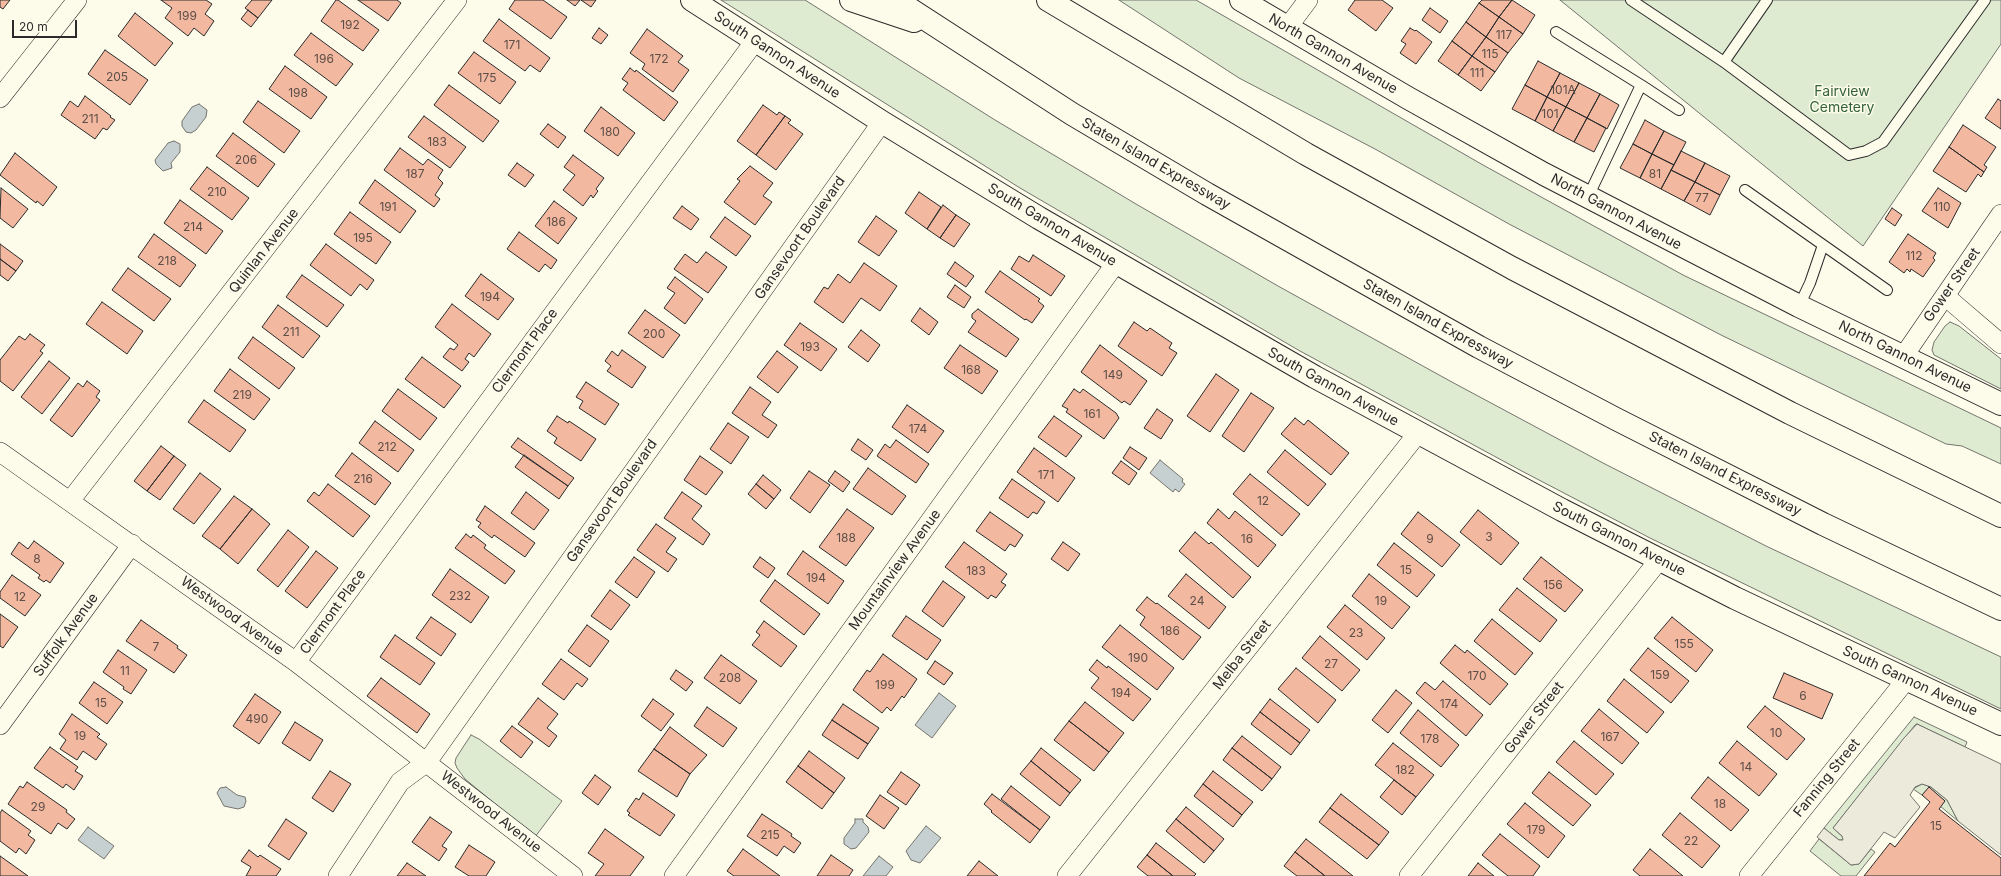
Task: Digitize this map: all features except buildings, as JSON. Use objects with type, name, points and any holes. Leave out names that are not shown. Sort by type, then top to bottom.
[{"type":"main road","name":"South Gannon Avenue","points":[[692,0],[882,122],[1116,263],[1418,434],[1659,560],[1906,680],[2001,724]]},
{"type":"main road","points":[[851,0],[939,29]]},
{"type":"main road","name":"Staten Island Expressway","points":[[896,0],[1072,114],[1139,154],[1479,347],[1616,419],[1810,517],[2001,609]]},
{"type":"main road","points":[[1048,0],[1306,154],[1512,268],[1790,413],[2001,516]]},
{"type":"main road","name":"North Gannon Avenue","points":[[1240,0],[1471,134],[1588,197],[1799,306],[2001,404]]},
{"type":"street","points":[[0,98],[77,0]]},
{"type":"street","name":"Quinlan Avenue","points":[[70,501],[457,0]]},
{"type":"street","points":[[1287,28],[1308,0]]},
{"type":"street","name":"Clermont Place","points":[[296,662],[755,41]]},
{"type":"street","name":"Gansevoort Boulevard","points":[[338,876],[400,782],[427,762],[882,122]]},
{"type":"street","name":"Gower Street","points":[[1903,357],[2001,214]]},
{"type":"street","name":"Mountainview Avenue","points":[[674,876],[1116,263]]},
{"type":"street","points":[[1945,296],[2001,344]]},
{"type":"street","name":"Melba Street","points":[[1067,876],[1418,434]]},
{"type":"street","name":"Westwood Avenue","points":[[0,452],[132,544],[296,662],[573,876]]},
{"type":"street","name":"Suffolk Avenue","points":[[0,725],[132,544]]},
{"type":"street","name":"Gower Street","points":[[1409,876],[1659,560]]},
{"type":"street","name":"Fanning Street","points":[[1749,876],[1906,680]]},
{"type":"lane","points":[[1631,0],[1724,62],[1849,155],[1866,151],[1883,142],[1985,0]]},
{"type":"lane","points":[[1724,62],[1766,0]]},
{"type":"lane","points":[[1556,32],[1679,110]]},
{"type":"lane","points":[[1588,197],[1641,85]]},
{"type":"lane","points":[[1745,190],[1887,290]]},
{"type":"lane","points":[[1799,306],[1810,283],[1823,245]]},
{"type":"green space","points":[[721,0],[805,0],[995,120],[1136,204],[1278,286],[1450,381],[1603,463],[1766,546],[2001,657],[2001,709],[1650,538],[1518,469],[1300,351],[1020,188]]},
{"type":"green space","points":[[1119,0],[1196,0],[1483,165],[1683,275],[2001,428],[2001,464],[1962,446],[1946,444],[1721,335],[1509,224],[1375,149],[1239,78]]},
{"type":"green space","name":"Fairview Cemetery","points":[[1560,0],[2001,0],[2001,44],[1863,246]]},
{"type":"green space","points":[[1950,322],[1959,326],[2001,359],[2001,389],[1934,355],[1932,350],[1934,342],[1945,326]]},
{"type":"green space","points":[[1914,717],[1967,742],[1965,747],[1917,724],[1915,725],[1833,828],[1844,838],[1843,840],[1839,840],[1824,828]]},
{"type":"green space","points":[[471,735],[479,739],[562,801],[535,837],[465,779],[457,768],[455,763],[456,758]]},
{"type":"green space","points":[[1922,784],[1931,787],[1947,800],[1958,821],[1940,806],[1945,801],[1929,788],[1922,795],[1913,789]]},
{"type":"green space","points":[[1819,839],[1851,865],[1859,864],[1871,849],[1875,852],[1856,876],[1841,876],[1810,851]]},
{"type":"shaded area","points":[[199,104],[207,110],[206,117],[196,130],[191,133],[186,132],[182,126],[182,121],[192,107]]},
{"type":"shaded area","points":[[174,141],[180,144],[180,152],[171,163],[172,168],[163,171],[156,164],[155,160],[168,143]]},
{"type":"shaded area","points":[[1160,460],[1183,479],[1182,482],[1185,484],[1179,492],[1175,489],[1173,492],[1150,473]]},
{"type":"shaded area","points":[[939,693],[956,706],[932,738],[915,725]]},
{"type":"shaded area","points":[[1917,724],[2001,764],[2001,855],[1958,821],[1947,800],[1931,787],[1922,784],[1915,787],[1910,795],[1920,807],[1895,838],[1884,832],[1859,864],[1851,865],[1817,837],[1824,828],[1839,840],[1843,840],[1842,836],[1833,828],[1904,738]]},
{"type":"shaded area","points":[[226,787],[237,795],[245,797],[246,801],[244,807],[238,809],[224,806],[217,793],[220,788]]},
{"type":"shaded area","points":[[855,819],[863,819],[863,822],[868,827],[869,832],[856,848],[851,849],[844,844],[844,838],[855,823]]},
{"type":"shaded area","points":[[926,826],[941,838],[920,863],[911,860],[906,851]]},
{"type":"shaded area","points":[[88,827],[114,846],[104,859],[78,840]]},
{"type":"shaded area","points":[[879,856],[893,867],[886,876],[863,876]]}]
